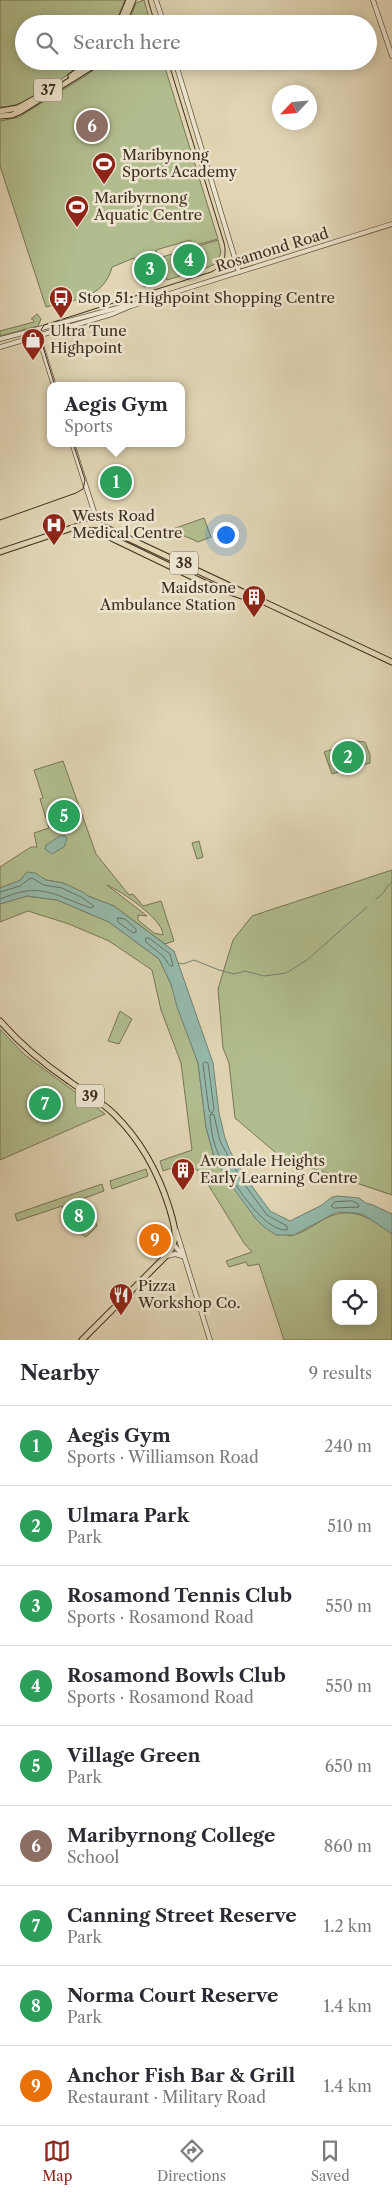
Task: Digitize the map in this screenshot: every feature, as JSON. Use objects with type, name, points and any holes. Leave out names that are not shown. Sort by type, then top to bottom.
[{"type":"main road","points":[[123,15],[129,0]]},
{"type":"main road","points":[[127,15],[133,0]]},
{"type":"main road","name":"37","points":[[0,111],[22,106],[79,70]]},
{"type":"main road","name":"37","points":[[0,116],[12,115],[21,111],[87,70]]},
{"type":"main road","name":"38","points":[[0,551],[84,524],[98,524],[392,662]]},
{"type":"main road","points":[[98,524],[100,533]]},
{"type":"main road","name":"38","points":[[70,530],[100,533],[223,591],[269,605]]},
{"type":"main road","name":"39","points":[[0,1021],[32,1052],[114,1114],[127,1128],[155,1170],[176,1229],[174,1245],[166,1256],[82,1340]]},
{"type":"street","points":[[156,0],[161,15]]},
{"type":"street","points":[[373,0],[392,56]]},
{"type":"street","points":[[178,70],[240,272]]},
{"type":"street","name":"Rosamond Road","points":[[0,347],[114,313],[392,224]]},
{"type":"street","name":"Rosamond Road","points":[[0,339],[131,306]]},
{"type":"street","points":[[46,327],[48,333]]},
{"type":"street","points":[[37,329],[53,382]]},
{"type":"street","points":[[73,447],[98,524]]},
{"type":"street","points":[[176,1229],[210,1340]]},
{"type":"street","points":[[174,1245],[185,1260]]},
{"type":"street","points":[[166,1256],[175,1254],[185,1260]]},
{"type":"shaded area","points":[[0,0],[125,0],[119,15],[15,15],[15,70],[74,70],[21,103],[0,107]]},
{"type":"shaded area","points":[[144,0],[148,15],[131,15],[136,3]]},
{"type":"shaded area","name":"Maribynong Sports Academy","points":[[93,70],[166,70],[218,239],[193,246],[190,240],[156,250],[165,280],[144,287],[134,258],[112,267],[108,278],[95,292],[77,300],[46,307],[0,166],[0,121],[19,117]]},
{"type":"shaded area","points":[[218,240],[221,252],[217,263],[167,280],[159,258]]},
{"type":"shaded area","points":[[37,314],[41,319],[38,326],[0,336],[0,331],[34,322],[31,319]]},
{"type":"shaded area","points":[[204,518],[211,537],[198,542],[185,536],[173,540],[170,530]]},
{"type":"shaded area","points":[[357,741],[365,742],[370,755],[370,763],[332,774],[324,752]]},
{"type":"shaded area","points":[[63,761],[96,854],[129,895],[133,894],[143,906],[161,901],[174,941],[165,944],[114,906],[88,896],[63,883],[46,880],[38,876],[24,876],[18,882],[0,888],[0,867],[31,847],[37,847],[34,833],[49,828],[40,799],[43,798],[34,770]],"holes":[[[107,885],[131,899],[149,914],[156,921],[163,935],[154,933],[138,920],[138,915],[147,916]]]},
{"type":"shaded area","points":[[199,841],[203,857],[197,859],[192,843]]},
{"type":"shaded area","points":[[392,870],[392,1195],[282,1158],[235,1118],[229,1063],[223,1048],[218,989],[233,940],[252,916]]},
{"type":"shaded area","points":[[26,896],[57,900],[109,922],[159,959],[171,984],[198,1063],[206,1127],[214,1157],[256,1219],[289,1236],[302,1232],[340,1213],[358,1214],[367,1217],[392,1234],[392,1340],[284,1340],[259,1264],[248,1266],[246,1262],[229,1267],[226,1261],[252,1252],[244,1243],[201,1173],[190,1165],[178,1169],[177,1166],[163,1171],[160,1161],[192,1150],[181,1063],[161,1010],[152,970],[109,941],[69,924],[28,911],[0,922],[0,904]]},
{"type":"shaded area","points":[[120,1011],[132,1019],[119,1044],[108,1041]]},
{"type":"shaded area","points":[[0,1029],[25,1055],[105,1114],[0,1160]]},
{"type":"shaded area","points":[[146,1169],[148,1176],[112,1189],[110,1181]]},
{"type":"shaded area","points":[[102,1184],[104,1191],[82,1199],[92,1213],[97,1226],[86,1237],[74,1229],[75,1226],[72,1220],[65,1220],[62,1206],[17,1221],[15,1214]]},
{"type":"water","points":[[60,836],[65,836],[67,839],[64,847],[52,854],[45,849],[46,845]]},
{"type":"water","points":[[28,872],[35,873],[46,880],[63,883],[88,896],[114,906],[174,951],[213,1063],[219,1113],[225,1138],[230,1151],[246,1178],[270,1211],[290,1221],[322,1205],[332,1197],[359,1198],[392,1214],[392,1234],[364,1215],[356,1213],[337,1212],[294,1235],[276,1235],[264,1227],[231,1185],[214,1157],[206,1127],[198,1063],[177,1007],[171,984],[159,959],[109,922],[57,900],[27,896],[0,904],[0,888],[21,880]]},
{"type":"waterway","points":[[376,899],[392,882]]},
{"type":"waterway","points":[[179,963],[183,964],[194,960],[234,974],[245,971],[264,976],[286,973],[307,960],[367,907]]},
{"type":"tram line","points":[[148,0],[152,15]]},
{"type":"tram line","points":[[54,382],[40,337],[44,325],[211,272],[222,264],[225,256],[224,243],[171,70]]},
{"type":"tram line","points":[[0,520],[83,489],[85,480],[74,447]]},
{"type":"place","name":"Maribyrnong College","points":[[92,126]]},
{"type":"place","name":"Maribynong Sports Academy","points":[[104,185]]},
{"type":"place","name":"Maribyrnong Aquatic Centre","points":[[77,228]]},
{"type":"place","name":"Rosamond Bowls Club","points":[[189,260]]},
{"type":"place","name":"Rosamond Tennis Club","points":[[150,269]]},
{"type":"place","name":"Stop 51: Highpoint Shopping Centre","points":[[61,319]]},
{"type":"place","name":"Ultra Tune Highpoint","points":[[33,361]]},
{"type":"place","name":"Aegis Gym","points":[[116,482]]},
{"type":"place","name":"Wests Road Medical Centre","points":[[54,546]]},
{"type":"place","name":"Maidstone Ambulance Station","points":[[254,618]]},
{"type":"place","name":"Ulmara Park","points":[[348,757]]},
{"type":"place","name":"Village Green","points":[[64,816]]},
{"type":"place","name":"Canning Street Reserve","points":[[45,1104]]},
{"type":"place","name":"Avondale Heights Early Learning Centre","points":[[183,1191]]},
{"type":"place","name":"Norma Court Reserve","points":[[79,1216]]},
{"type":"place","name":"Anchor Fish Bar & Grill","points":[[155,1240]]},
{"type":"place","name":"Pizza Workshop Co.","points":[[121,1316]]}]
